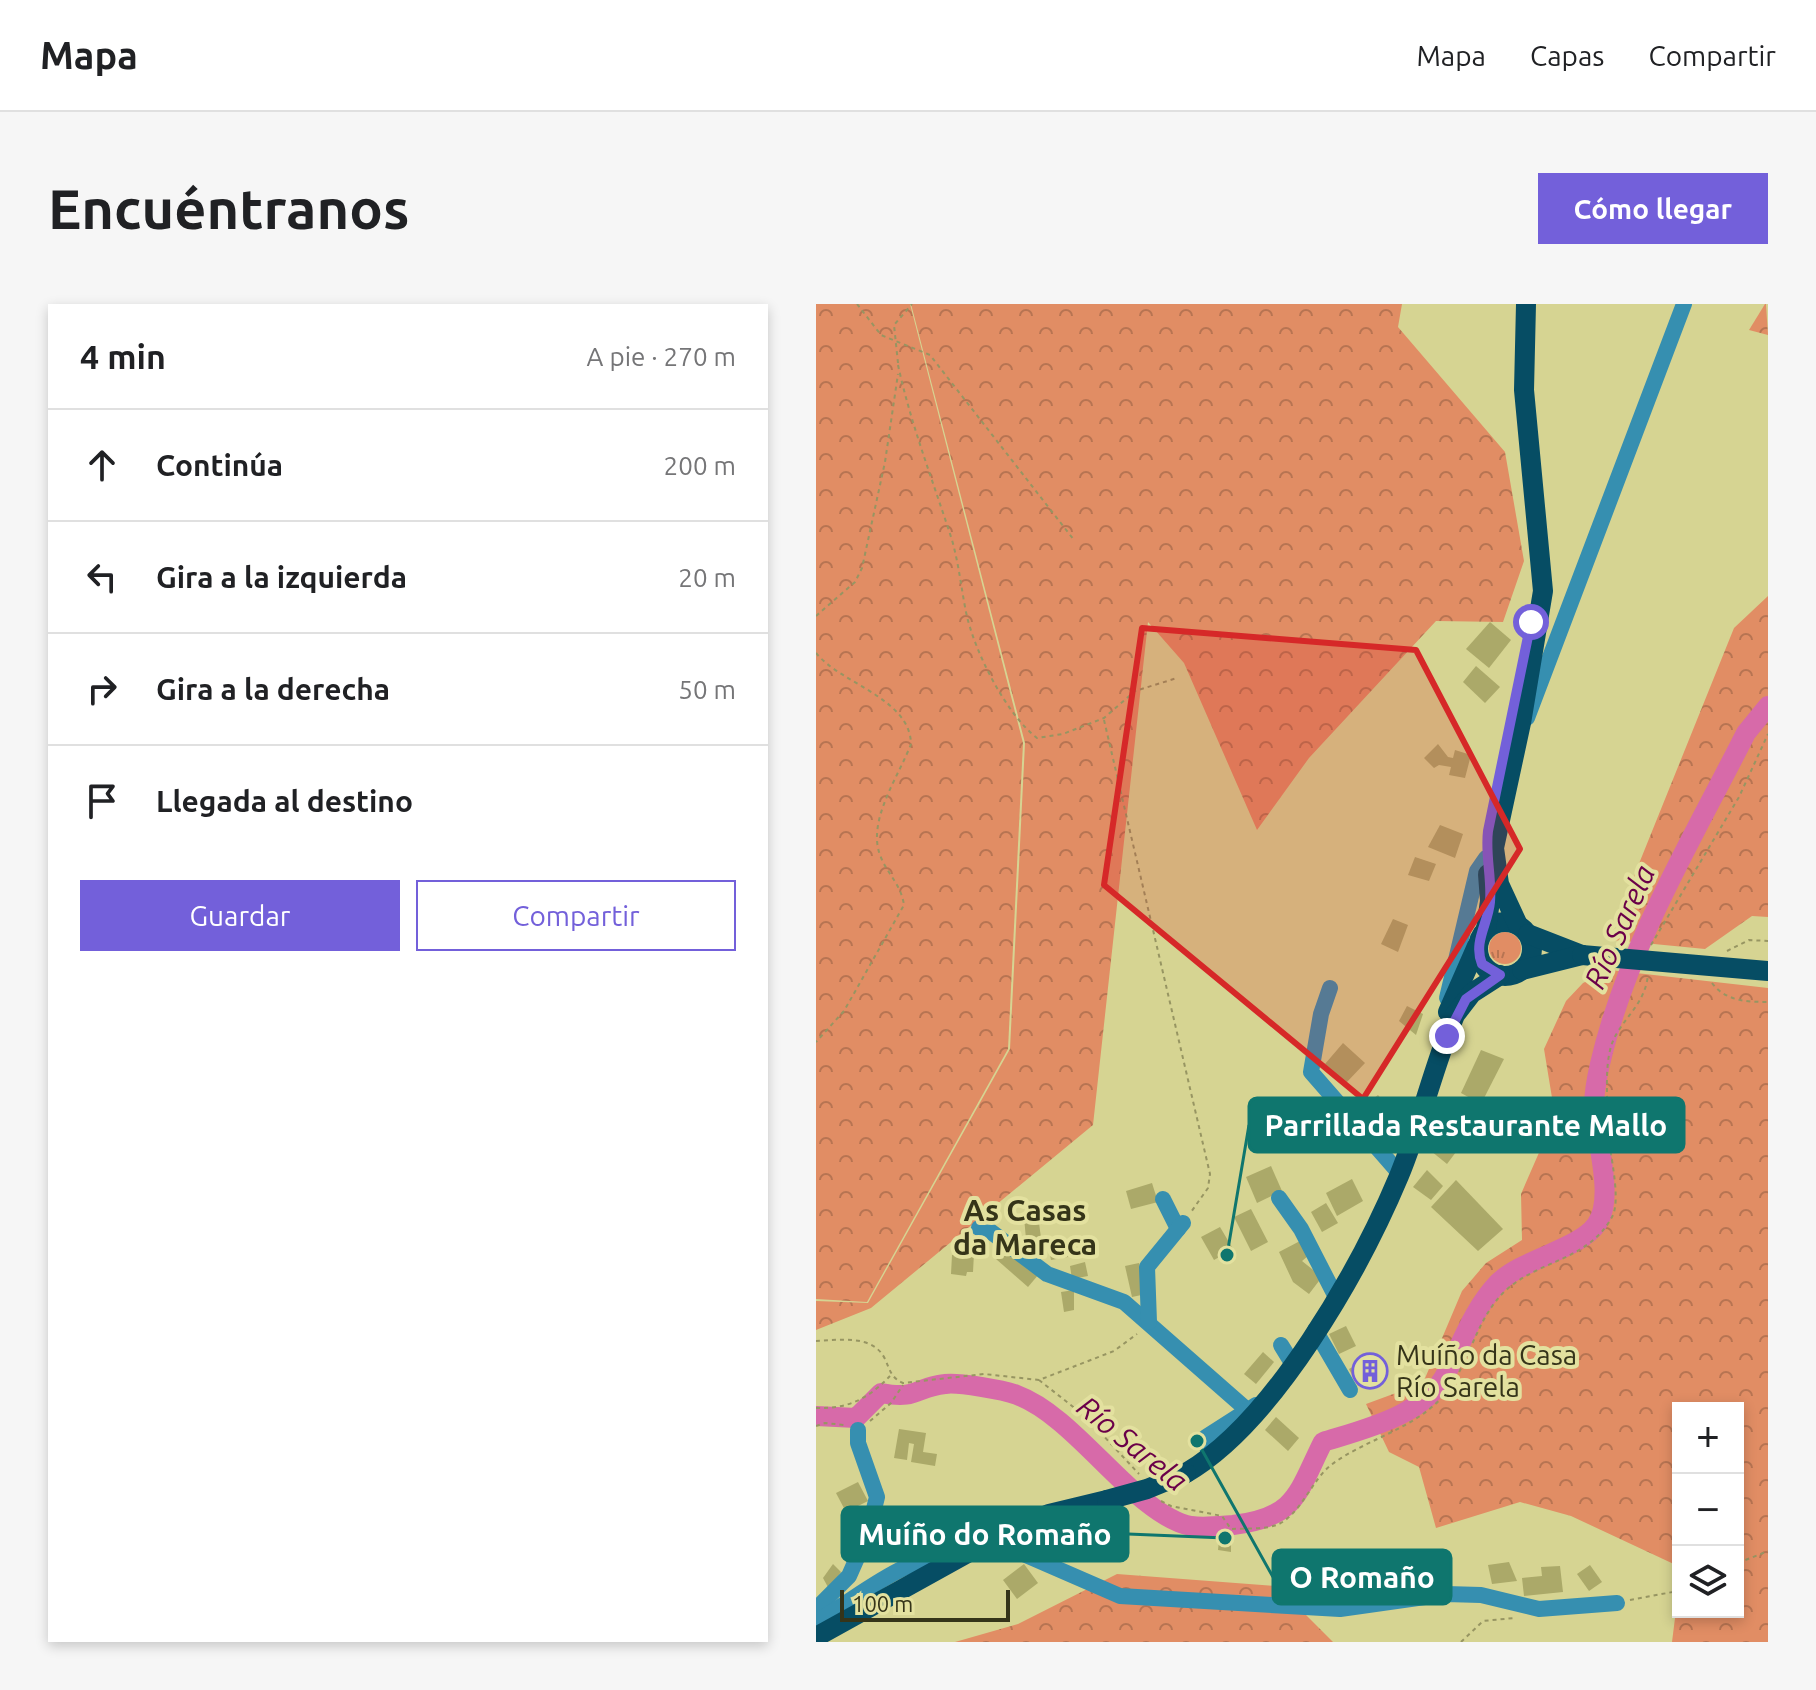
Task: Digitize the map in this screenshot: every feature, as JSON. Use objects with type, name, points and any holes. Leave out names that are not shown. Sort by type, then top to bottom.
[{"type":"main road","points":[[1522,970],[1531,956],[1523,930],[1499,884],[1494,848],[1515,748],[1533,690],[1542,602],[1524,390],[1526,304]]},
{"type":"main road","points":[[1500,975],[1482,964],[1482,937],[1491,891],[1486,858],[1540,555]]},
{"type":"main road","points":[[1432,1078],[1443,1026],[1463,976],[1482,937],[1499,922],[1582,955],[1768,971]]},
{"type":"main road","points":[[816,1637],[1000,1535],[1042,1517],[1147,1489],[1186,1473],[1209,1458],[1271,1394],[1365,1250],[1400,1174],[1460,1007],[1478,988],[1500,975],[1582,955]]},
{"type":"street","points":[[1502,766],[1684,304]]},
{"type":"street","points":[[1443,1026],[1477,871],[1486,858]]},
{"type":"street","points":[[1449,992],[1463,976]]},
{"type":"street","points":[[1330,988],[1321,1014],[1311,1072],[1400,1174]]},
{"type":"street","points":[[1279,1198],[1301,1229],[1336,1297]]},
{"type":"street","points":[[1149,1322],[1147,1267],[1180,1226],[1163,1199]]},
{"type":"street","points":[[979,1228],[986,1228],[1047,1274],[1113,1296],[1149,1322],[1251,1413]]},
{"type":"street","points":[[1315,1330],[1350,1390]]},
{"type":"street","points":[[1281,1345],[1292,1363]]},
{"type":"street","points":[[816,1608],[849,1576],[868,1533],[877,1497],[858,1443],[858,1430]]},
{"type":"street","points":[[1042,1517],[1072,1529]]},
{"type":"street","points":[[1000,1535],[1021,1553],[1120,1596],[1340,1609],[1446,1594],[1481,1595],[1537,1608],[1617,1603]]},
{"type":"street","points":[[816,1621],[916,1563],[935,1558],[948,1564]]},
{"type":"path","points":[[857,304],[881,335],[930,355],[963,392],[1074,540]]},
{"type":"path","points":[[912,304],[894,325],[894,341],[909,416],[962,574],[966,613],[990,673],[1020,724],[1037,738],[1063,734],[1104,718],[1135,691],[1177,678]]},
{"type":"path","points":[[816,616],[855,582],[862,568],[885,462],[898,365]]},
{"type":"path","points":[[816,653],[834,671],[871,693],[901,718],[911,733],[911,744],[878,825],[877,844],[881,858],[902,890],[904,905],[900,917],[844,1011],[816,1042]]},
{"type":"path","points":[[1104,718],[1210,1174],[1208,1188],[1180,1226]]},
{"type":"path","points":[[1650,957],[1652,942],[1739,797],[1768,734]]},
{"type":"path","points":[[1159,1499],[1171,1506],[1228,1520],[1231,1529],[1265,1528],[1282,1523],[1329,1467],[1418,1416],[1447,1392],[1480,1322],[1504,1292],[1538,1267],[1586,1249],[1613,1216],[1616,1196],[1606,1139],[1610,1049],[1617,1033],[1636,1011],[1648,972]]},
{"type":"path","points":[[816,1341],[869,1342],[878,1349],[891,1375],[903,1383],[984,1374],[1039,1380],[1114,1351],[1149,1322]]},
{"type":"path","points":[[816,1408],[851,1406],[879,1388],[891,1375]]},
{"type":"path","points":[[1039,1380],[1086,1417],[1142,1478]]},
{"type":"path","points":[[816,1426],[836,1423],[858,1430],[891,1403],[903,1383]]},
{"type":"path","points":[[1072,1529],[1127,1537]]},
{"type":"path","points":[[1744,1561],[1768,1551]]},
{"type":"path","points":[[1617,1603],[1672,1592]]},
{"type":"path","points":[[1461,1642],[1483,1621],[1521,1617],[1537,1608]]},
{"type":"highlighted area","points":[[1142,628],[1416,650],[1520,849],[1363,1099],[1104,885]]},
{"type":"green space","points":[[816,304],[910,304],[1023,743],[1008,1049],[867,1302],[816,1299]]},
{"type":"green space","points":[[911,304],[1402,304],[1398,327],[1505,452],[1524,561],[1503,622],[1436,621],[1309,758],[1257,830],[1184,663],[1148,622],[1093,1125],[871,1308],[816,1330],[816,1301],[868,1303],[1010,1049],[1025,743]]},
{"type":"green space","points":[[1765,304],[1768,335],[1749,330]]},
{"type":"green space","points":[[1768,596],[1768,917],[1752,916],[1705,949],[1613,940],[1634,876],[1734,628]]},
{"type":"green space","points":[[1505,932],[1517,936],[1521,948],[1517,960],[1505,964],[1493,960],[1489,948],[1493,936]]},
{"type":"green space","points":[[1610,970],[1768,988],[1768,1642],[1672,1642],[1675,1618],[1744,1618],[1744,1402],[1672,1402],[1672,1563],[1571,1516],[1520,1502],[1436,1528],[1419,1467],[1389,1452],[1366,1404],[1423,1383],[1462,1291],[1486,1263],[1522,1240],[1521,1194],[1555,1116],[1544,1049],[1566,1001],[1583,983]]},
{"type":"green space","points":[[1117,1574],[1277,1586],[1333,1642],[955,1642],[1018,1624]]},
{"type":"building","points":[[1490,622],[1511,640],[1489,668],[1466,649]]},
{"type":"building","points":[[1476,666],[1500,687],[1485,703],[1463,682]]},
{"type":"building","points":[[1438,744],[1448,757],[1453,758],[1455,750],[1471,755],[1465,778],[1449,775],[1451,767],[1439,765],[1434,768],[1424,758]]},
{"type":"building","points":[[1440,825],[1463,834],[1455,858],[1428,847]]},
{"type":"building","points":[[1415,857],[1436,864],[1429,881],[1408,875]]},
{"type":"building","points":[[1393,919],[1408,925],[1398,952],[1381,944]]},
{"type":"building","points":[[1407,1006],[1423,1014],[1416,1035],[1399,1021]]},
{"type":"building","points":[[1343,1043],[1365,1063],[1346,1083],[1325,1064]]},
{"type":"building","points":[[1481,1050],[1504,1059],[1481,1104],[1461,1093]]},
{"type":"building","points":[[1378,1095],[1396,1116],[1377,1132],[1358,1111]]},
{"type":"building","points":[[1443,1136],[1459,1148],[1447,1164],[1431,1151]]},
{"type":"building","points":[[1271,1166],[1282,1191],[1257,1203],[1246,1177]]},
{"type":"building","points":[[1427,1170],[1443,1186],[1431,1200],[1413,1187]]},
{"type":"building","points":[[1352,1179],[1363,1201],[1337,1216],[1326,1193]]},
{"type":"building","points":[[1456,1180],[1503,1229],[1478,1251],[1431,1207]]},
{"type":"building","points":[[1152,1183],[1158,1202],[1131,1209],[1126,1191]]},
{"type":"building","points":[[1326,1203],[1338,1223],[1322,1232],[1311,1212]]},
{"type":"building","points":[[1251,1209],[1268,1242],[1251,1251],[1234,1217]]},
{"type":"building","points":[[1038,1215],[1041,1238],[1026,1239],[1024,1217]]},
{"type":"building","points":[[1220,1227],[1233,1249],[1214,1260],[1201,1237]]},
{"type":"building","points":[[1065,1241],[1068,1257],[1051,1260],[1048,1245]]},
{"type":"building","points":[[1300,1241],[1308,1256],[1302,1261],[1322,1277],[1309,1294],[1293,1282],[1279,1252]]},
{"type":"building","points":[[1004,1248],[1039,1274],[1028,1287],[996,1259]]},
{"type":"building","points":[[959,1252],[974,1253],[973,1272],[967,1272],[966,1276],[951,1274],[952,1255],[959,1255]]},
{"type":"building","points":[[1085,1262],[1088,1276],[1072,1279],[1070,1266]]},
{"type":"building","points":[[1139,1263],[1146,1294],[1132,1297],[1125,1266]]},
{"type":"building","points":[[1074,1290],[1074,1310],[1064,1312],[1061,1292]]},
{"type":"building","points":[[1346,1326],[1356,1346],[1339,1354],[1329,1334]]},
{"type":"building","points":[[1263,1352],[1274,1362],[1256,1384],[1244,1374]]},
{"type":"building","points":[[1369,1358],[1381,1380],[1358,1386],[1349,1369]]},
{"type":"building","points":[[1276,1417],[1299,1438],[1288,1451],[1265,1430]]},
{"type":"building","points":[[899,1429],[926,1433],[923,1452],[937,1454],[935,1466],[911,1462],[914,1444],[909,1443],[907,1460],[894,1458]]},
{"type":"building","points":[[858,1482],[868,1501],[846,1512],[836,1493]]},
{"type":"building","points":[[1220,1531],[1231,1532],[1231,1552],[1218,1550]]},
{"type":"building","points":[[1509,1562],[1517,1581],[1492,1584],[1488,1565]]},
{"type":"building","points":[[833,1564],[841,1572],[829,1589],[823,1578]]},
{"type":"building","points":[[1024,1564],[1038,1583],[1017,1599],[1003,1580]]},
{"type":"building","points":[[1590,1565],[1602,1582],[1589,1591],[1577,1574]]},
{"type":"building","points":[[1560,1566],[1563,1592],[1524,1596],[1522,1578],[1542,1576],[1541,1567]]},
{"type":"building","points":[[1449,1567],[1452,1582],[1439,1585],[1435,1570]]},
{"type":"waterway","name":"Río Sarela","points":[[816,1416],[856,1418],[881,1393],[903,1395],[951,1384],[992,1389],[1017,1395],[1039,1406],[1062,1423],[1127,1486],[1170,1518],[1191,1526],[1223,1526],[1254,1521],[1283,1509],[1300,1489],[1323,1442],[1410,1410],[1437,1387],[1475,1314],[1498,1283],[1521,1267],[1577,1241],[1596,1225],[1602,1214],[1604,1184],[1594,1106],[1600,1064],[1612,1021],[1663,895],[1746,733],[1768,706]]},
{"type":"place","name":"Parrillada Restaurante Mallo","points":[[1227,1255]]},
{"type":"place","name":"Muíño da Casa Río Sarela","points":[[1370,1371]]},
{"type":"place","name":"O Romaño","points":[[1197,1441]]},
{"type":"place","name":"Muíño do Romaño","points":[[1225,1538]]},
{"type":"district","name":"As Casas da Mareca","points":[[1025,1228]]},
{"type":"route","points":[[1447,1036],[1455,1015],[1466,999],[1500,975],[1488,971],[1482,964],[1477,946],[1486,929],[1490,901],[1486,858],[1488,831],[1531,622]]}]
